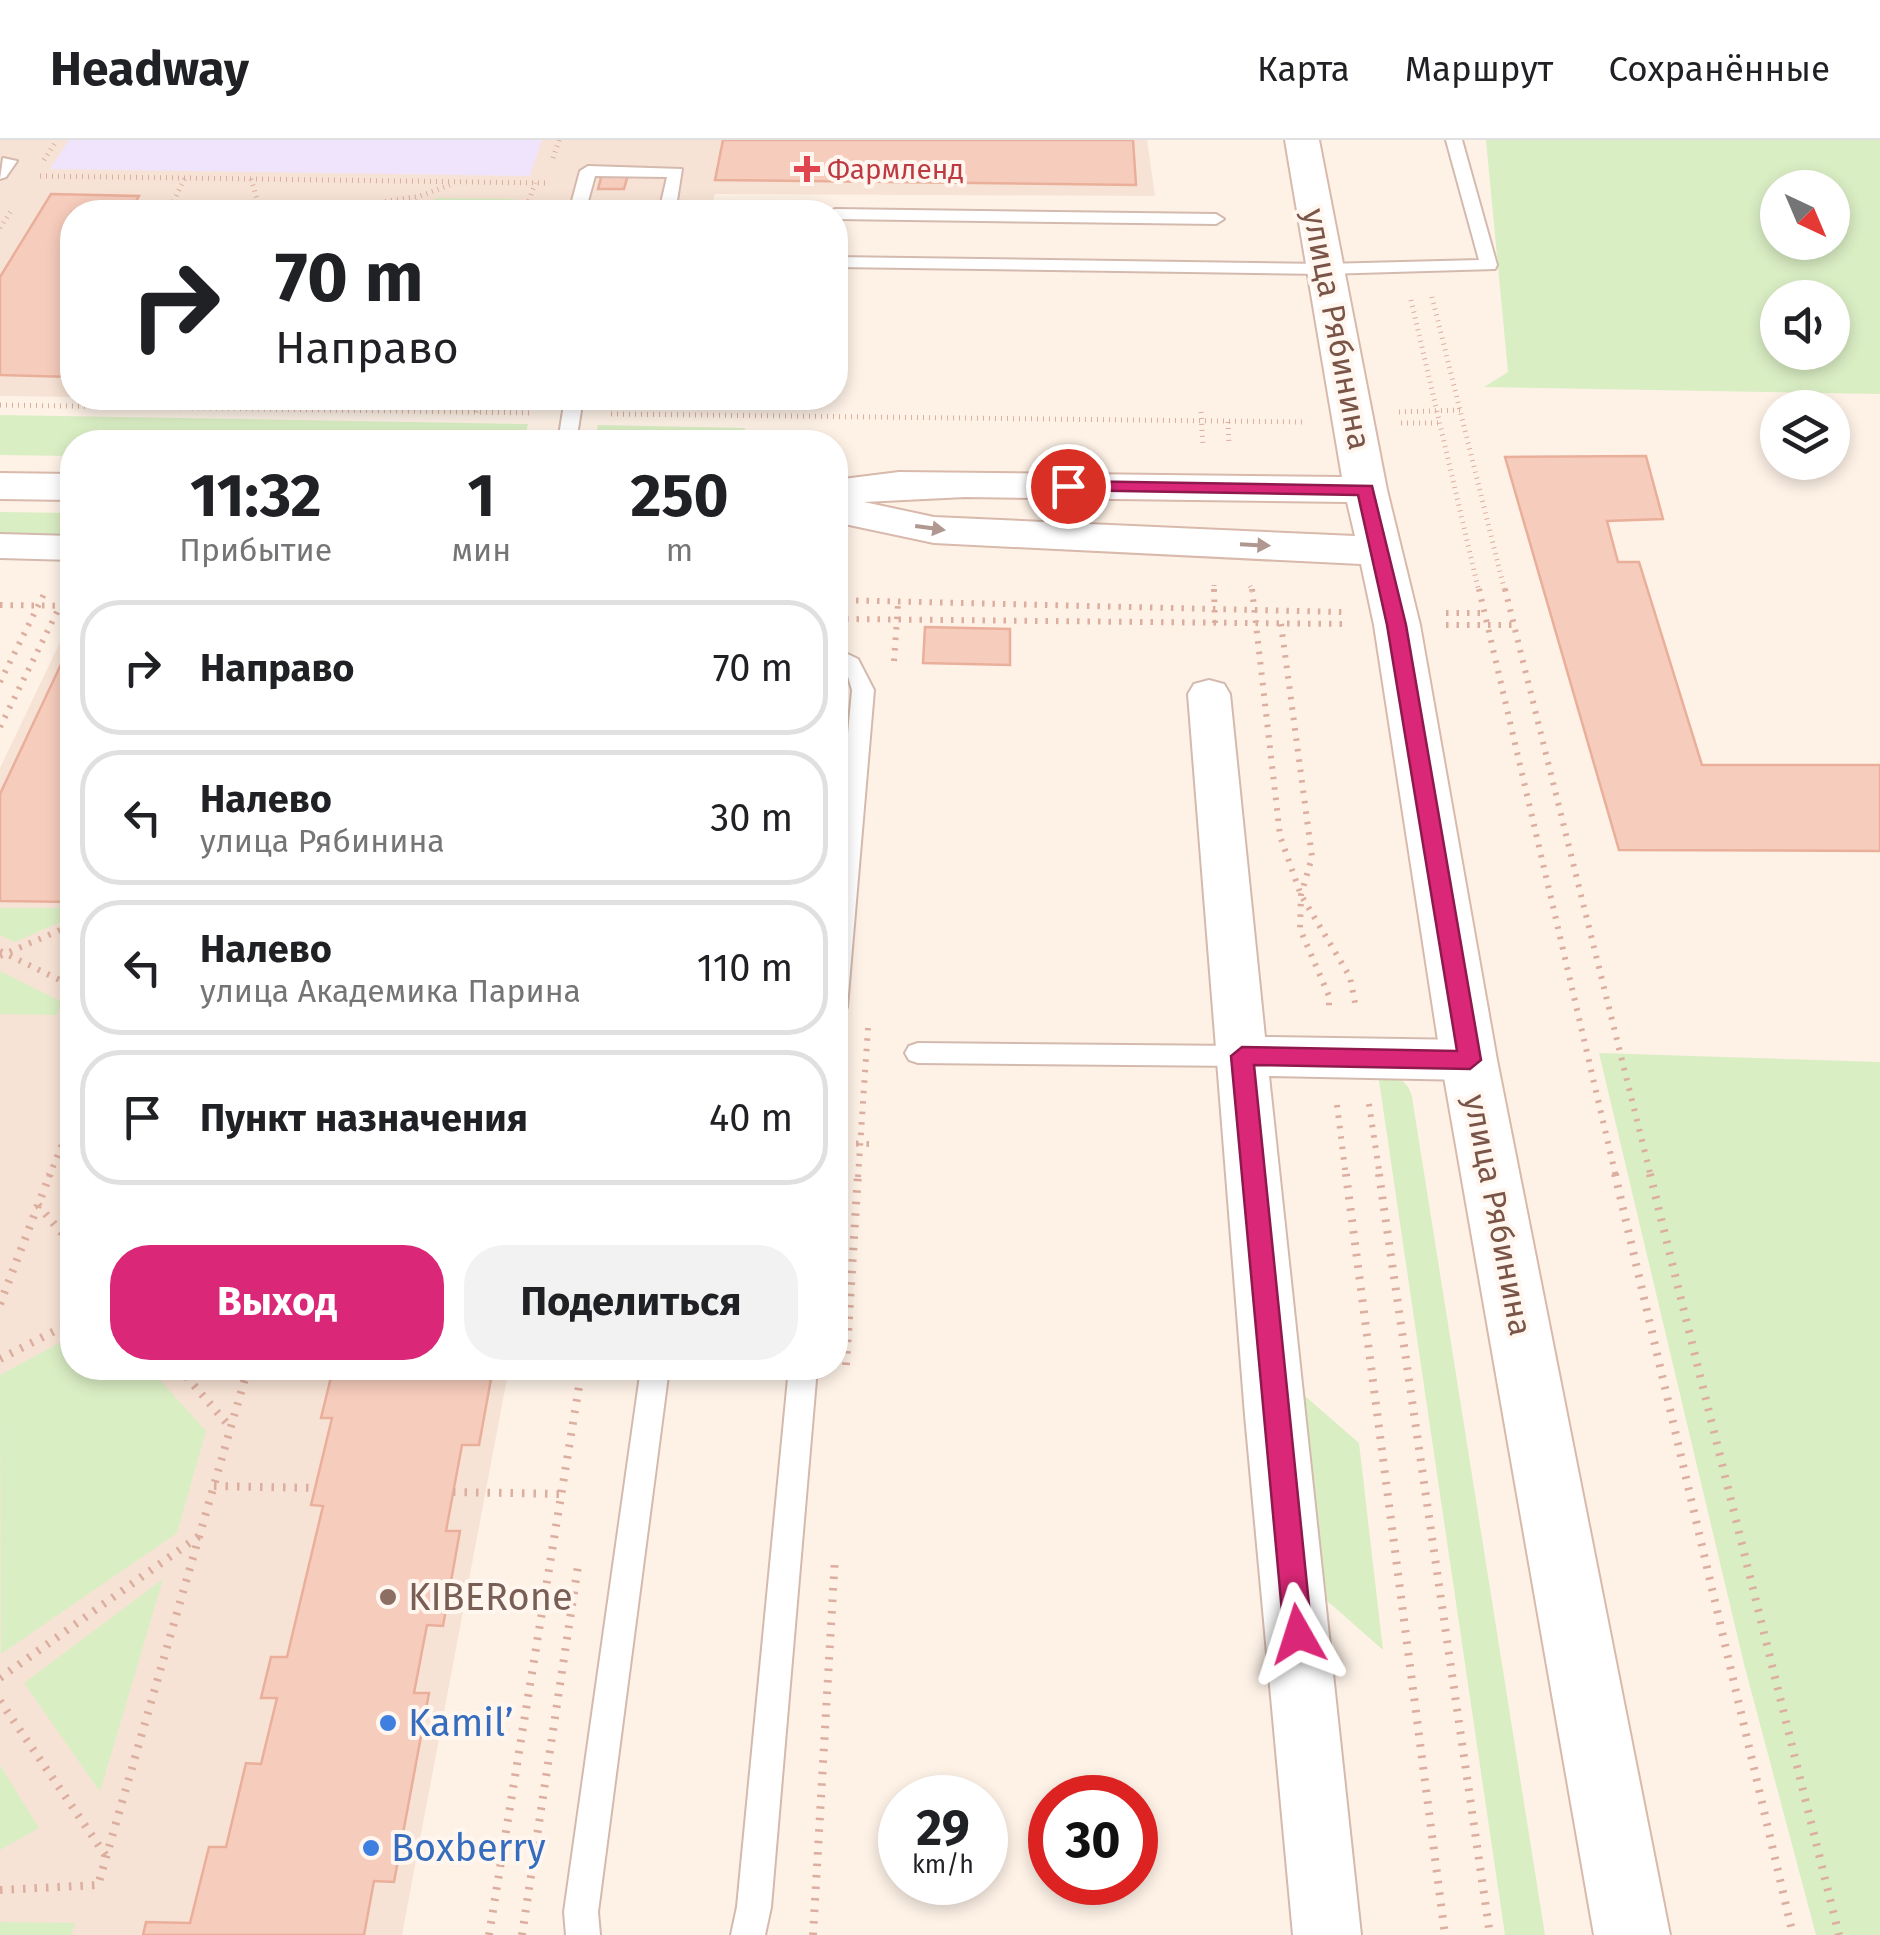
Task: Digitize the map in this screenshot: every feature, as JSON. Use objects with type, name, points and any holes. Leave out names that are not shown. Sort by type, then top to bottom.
[{"type":"street","name":"улица Рябинина","points":[[1302,140],[1428,798],[1470,1060],[1632,1935]]},
{"type":"street","points":[[848,490],[899,484],[1366,490]]},
{"type":"street","points":[[0,486],[60,487]]},
{"type":"street","points":[[848,511],[934,530],[1380,551]]},
{"type":"street","points":[[0,546],[60,548]]},
{"type":"street","points":[[1208,694],[1327,1935]]},
{"type":"street","points":[[1242,1056],[1470,1060]]},
{"type":"lane","points":[[848,262],[1325,269],[1489,265],[1454,140]]},
{"type":"lane","points":[[0,160],[9,160],[0,174]]},
{"type":"lane","points":[[580,200],[588,171],[676,172],[670,200]]},
{"type":"lane","points":[[848,214],[1216,219]]},
{"type":"lane","points":[[848,660],[860,673],[863,690],[848,860]]},
{"type":"lane","points":[[918,1053],[1242,1056]]},
{"type":"lane","points":[[583,1935],[580,1912],[653,1380]]},
{"type":"lane","points":[[748,1935],[754,1907],[802,1380]]},
{"type":"path","points":[[34,176],[535,183],[555,180]]},
{"type":"path","points":[[174,200],[186,178]]},
{"type":"path","points":[[250,179],[257,200]]},
{"type":"path","points":[[395,200],[420,196],[458,182]]},
{"type":"path","points":[[529,200],[535,183]]},
{"type":"path","points":[[418,200],[420,196]]},
{"type":"path","points":[[1430,291],[1839,1935]]},
{"type":"path","points":[[1408,292],[1793,1935]]},
{"type":"path","points":[[1353,414],[1461,410]]},
{"type":"path","points":[[1228,422],[1233,487]]},
{"type":"path","points":[[1240,544],[1257,624],[1280,836],[1301,896],[1350,977],[1347,1059],[1445,1935]]},
{"type":"path","points":[[0,682],[45,592]]},
{"type":"path","points":[[848,601],[1255,610]]},
{"type":"path","points":[[893,678],[898,604]]},
{"type":"path","points":[[0,605],[60,606],[0,728]]},
{"type":"path","points":[[848,618],[1281,624],[1312,857],[1301,896],[1300,930],[1329,996],[1347,1059],[1490,1935]]},
{"type":"path","points":[[2,954],[60,930]]},
{"type":"path","points":[[2,954],[60,981]]},
{"type":"path","points":[[848,1330],[869,1008]]},
{"type":"path","points":[[848,1144],[870,1144]]},
{"type":"path","points":[[0,1304],[60,1149]]},
{"type":"path","points":[[38,1205],[60,1230]]},
{"type":"path","points":[[0,1280],[11,1275]]},
{"type":"path","points":[[0,1359],[60,1328]]},
{"type":"path","points":[[190,1380],[231,1427]]},
{"type":"path","points":[[0,1890],[98,1885],[245,1380]]},
{"type":"path","points":[[488,1935],[580,1380]]},
{"type":"path","points":[[214,1486],[315,1488]]},
{"type":"path","points":[[453,1492],[561,1494]]},
{"type":"path","points":[[0,1678],[200,1535]]},
{"type":"path","points":[[813,1935],[836,1540]]},
{"type":"path","points":[[522,1935],[579,1563]]},
{"type":"path","points":[[0,1701],[106,1856]]},
{"type":"shaded area","points":[[0,140],[1147,140],[1155,196],[715,194],[713,200],[60,200],[60,397],[0,396]]},
{"type":"shaded area","points":[[69,140],[542,140],[530,176],[50,169]]},
{"type":"shaded area","points":[[60,642],[60,1380],[507,1380],[402,1935],[0,1935],[0,768]]},
{"type":"green space","points":[[1486,140],[1880,140],[1880,394],[1850,393],[1850,390],[1484,387],[1508,372]]},
{"type":"green space","points":[[435,198],[514,199],[514,200]]},
{"type":"green space","points":[[0,415],[528,424],[527,430],[60,430],[60,456],[0,455]]},
{"type":"green space","points":[[598,425],[745,428],[745,430],[597,430]]},
{"type":"green space","points":[[0,512],[60,513],[60,539],[0,538]]},
{"type":"green space","points":[[0,908],[60,908],[60,922],[15,942],[0,935]]},
{"type":"green space","points":[[0,971],[60,1001],[57,1015],[0,1014]]},
{"type":"green space","points":[[1599,1053],[1880,1062],[1880,1935],[1816,1935],[1744,1664]]},
{"type":"green space","points":[[1378,1074],[1400,1080],[1412,1097],[1545,1935],[1505,1935]]},
{"type":"green space","points":[[60,1342],[60,1380],[160,1380],[206,1431],[177,1533],[1,1654],[0,1375]]},
{"type":"green space","points":[[1305,1396],[1359,1443],[1383,1650],[1325,1599]]},
{"type":"green space","points":[[163,1579],[100,1792],[24,1683]]},
{"type":"green space","points":[[0,1765],[39,1828],[0,1850]]},
{"type":"green space","points":[[0,1922],[75,1923],[71,1935],[0,1935]]},
{"type":"building","points":[[723,140],[1133,140],[1136,185],[715,180]]},
{"type":"building","points":[[602,174],[628,175],[624,189],[598,189]]},
{"type":"building","points":[[51,194],[139,196],[137,200],[60,200],[60,377],[0,375],[0,277]]},
{"type":"building","points":[[1646,456],[1663,519],[1607,521],[1618,562],[1639,562],[1702,765],[1880,765],[1880,851],[1619,850],[1505,457]]},
{"type":"building","points":[[925,627],[1010,629],[1010,665],[923,663]]},
{"type":"building","points":[[60,666],[60,902],[0,901],[0,794]]},
{"type":"building","points":[[330,1380],[491,1380],[479,1445],[462,1445],[446,1531],[460,1531],[443,1626],[427,1625],[414,1693],[429,1693],[394,1882],[374,1881],[364,1935],[143,1935],[146,1922],[190,1923],[209,1847],[226,1847],[246,1763],[261,1764],[277,1698],[261,1698],[271,1657],[287,1657],[323,1506],[311,1505],[332,1418],[321,1418]]},
{"type":"place","name":"Фармленд","points":[[807,169]]},
{"type":"place","name":"KIBERone","points":[[388,1597]]},
{"type":"place","name":"Kamil’","points":[[388,1723]]},
{"type":"place","name":"Boxberry","points":[[371,1848]]},
{"type":"route","points":[[1068,486],[1366,490],[1396,625],[1470,1060],[1242,1056],[1298,1634]]}]
